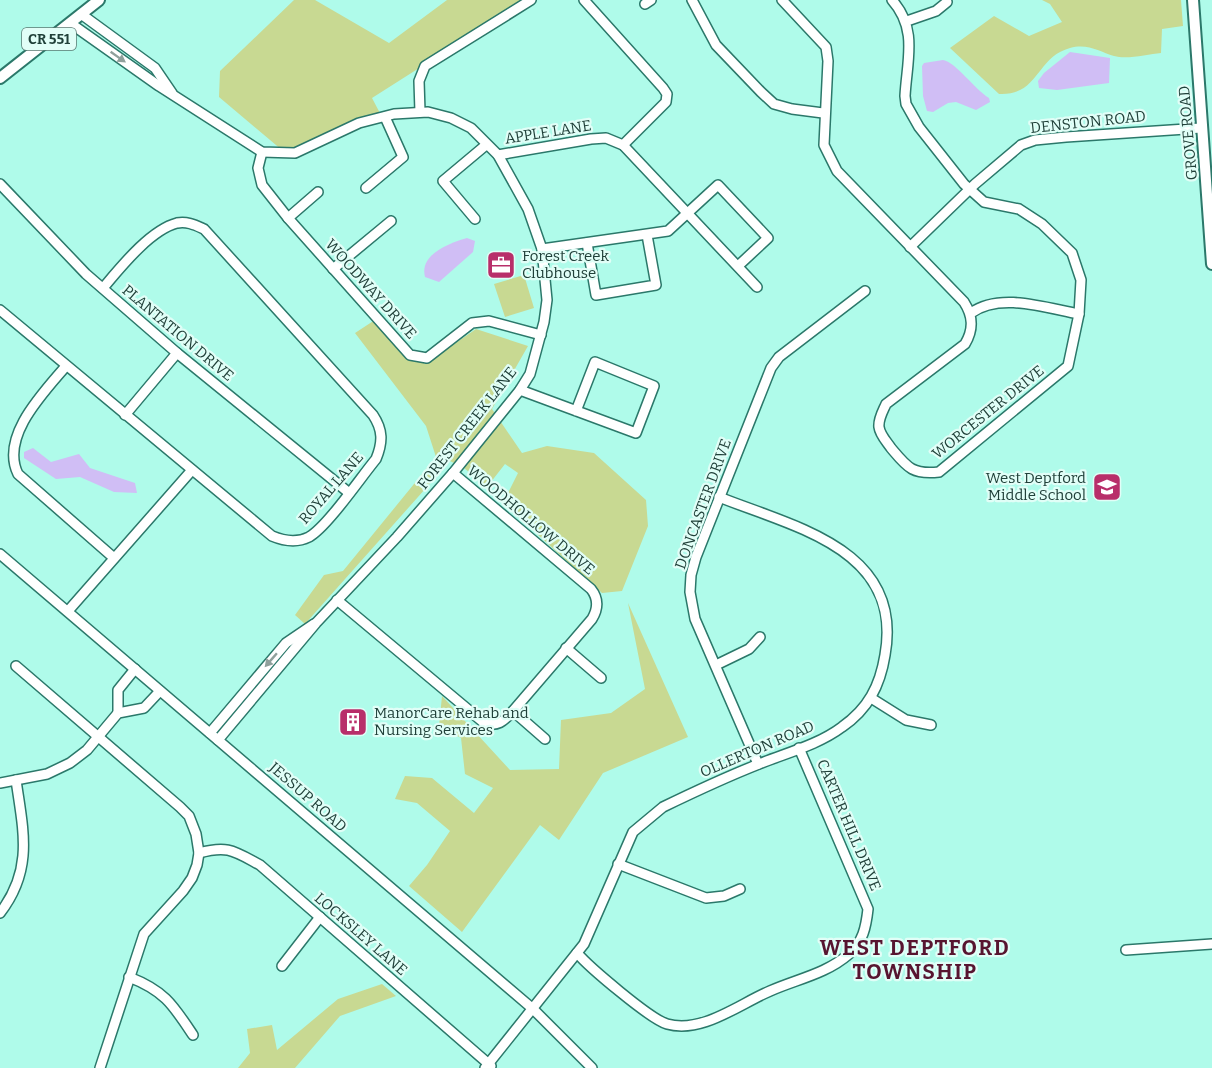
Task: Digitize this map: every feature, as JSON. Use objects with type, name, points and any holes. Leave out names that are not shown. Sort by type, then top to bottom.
[{"type":"main road","name":"CR 551","points":[[0,78],[99,0]]},
{"type":"main road","name":"GROVE ROAD","points":[[1193,0],[1212,264]]},
{"type":"street","points":[[420,112],[419,81],[425,66],[531,0]]},
{"type":"street","points":[[584,0],[667,94],[660,108],[623,145],[757,287]]},
{"type":"street","points":[[692,0],[706,31],[716,45],[760,92],[774,104],[823,113]]},
{"type":"street","points":[[782,0],[826,47],[824,145],[837,171],[964,302],[971,313],[992,303],[1005,302],[1079,314]]},
{"type":"street","points":[[892,0],[907,21],[936,11],[947,2]]},
{"type":"street","points":[[81,14],[155,68],[172,93]]},
{"type":"street","name":"WORCESTER DRIVE","points":[[907,21],[909,33],[906,104],[915,122],[939,156],[984,202],[1019,209],[1031,215],[1072,253],[1081,280],[1079,314],[1068,366],[939,472],[924,474],[908,468],[885,440],[879,427],[881,414],[886,404],[965,344],[972,329],[971,313]]},
{"type":"street","points":[[70,23],[262,152]]},
{"type":"street","name":"FOREST CREEK LANE","points":[[218,740],[316,623],[398,537],[520,390],[530,374],[541,335],[547,300],[542,249],[528,209],[498,155],[471,128],[451,118],[420,112],[359,123],[295,153],[262,152]]},
{"type":"street","points":[[366,188],[403,158],[385,117]]},
{"type":"street","name":"DENSTON ROAD","points":[[910,248],[1008,154],[1035,140],[1201,128]]},
{"type":"street","name":"APPLE LANE","points":[[498,155],[591,139],[606,138],[623,145]]},
{"type":"street","points":[[474,219],[443,180],[486,145]]},
{"type":"street","name":"WOODWAY DRIVE","points":[[262,152],[259,177],[288,218],[400,345],[416,357],[427,358],[472,323],[489,321],[541,335]]},
{"type":"street","points":[[542,249],[647,235],[673,229],[718,185],[768,238],[738,266]]},
{"type":"street","name":"PLANTATION DRIVE","points":[[1,187],[56,246],[103,288],[177,353],[348,492]]},
{"type":"street","points":[[288,218],[318,192]]},
{"type":"street","points":[[333,269],[391,221]]},
{"type":"street","name":"ROYAL LANE","points":[[0,310],[272,536],[284,541],[298,540],[317,531],[376,459],[381,445],[379,424],[204,229],[192,223],[179,222],[168,226],[123,264],[103,288]]},
{"type":"street","points":[[587,243],[596,295],[656,285],[647,235]]},
{"type":"street","name":"DONCASTER DRIVE","points":[[758,764],[696,619],[690,592],[693,566],[718,497],[766,379],[779,357],[865,291]]},
{"type":"street","points":[[125,415],[177,353]]},
{"type":"street","points":[[520,390],[576,411],[636,433],[654,386],[595,362],[576,411]]},
{"type":"street","points":[[66,366],[21,420],[8,442],[7,453],[10,464],[18,474],[114,558]]},
{"type":"street","points":[[68,611],[192,470]]},
{"type":"street","name":"WOODHOLLOW DRIVE","points":[[337,600],[483,722],[495,725],[501,723],[513,711],[595,614],[597,604],[594,594],[453,473]]},
{"type":"street","name":"OLLERTON ROAD","points":[[489,1067],[584,944],[633,832],[663,807],[842,728],[871,698],[882,671],[887,624],[881,599],[860,564],[843,549],[825,540],[718,497]]},
{"type":"street","name":"JESSUP ROAD","points":[[0,554],[533,1008],[592,1068]]},
{"type":"street","name":"FOREST CREEK LANE","points":[[210,733],[286,643],[316,623]]},
{"type":"street","points":[[716,665],[749,649],[760,636]]},
{"type":"street","points":[[566,648],[601,678]]},
{"type":"street","points":[[16,666],[189,816],[196,834],[199,854],[192,878],[144,934],[100,1068]]},
{"type":"street","points":[[0,783],[47,774],[70,764],[98,738],[118,713],[118,690],[135,669]]},
{"type":"street","points":[[118,713],[144,708],[160,691]]},
{"type":"street","points":[[871,698],[906,720],[932,724]]},
{"type":"street","points":[[513,711],[545,739]]},
{"type":"street","name":"CARTER HILL DRIVE","points":[[577,953],[637,1006],[657,1020],[673,1025],[705,1020],[729,1013],[772,990],[829,968],[850,954],[864,934],[868,909],[799,748]]},
{"type":"street","points":[[0,913],[19,880],[24,857],[25,838],[16,780]]},
{"type":"street","name":"LOCKSLEY LANE","points":[[199,854],[216,848],[230,848],[260,865],[489,1067]]},
{"type":"street","points":[[618,864],[706,898],[724,896],[740,889]]},
{"type":"street","points":[[282,966],[320,917]]},
{"type":"street","points":[[1126,950],[1212,944]]},
{"type":"street","points":[[129,977],[155,988],[165,996],[193,1035]]},
{"type":"green space","points":[[294,0],[315,0],[389,43],[447,0],[526,0],[372,98],[382,117],[289,156],[219,97],[220,71]]},
{"type":"green space","points":[[1042,0],[1181,0],[1183,26],[1162,29],[1161,53],[1119,57],[1088,47],[1070,48],[1050,59],[1030,83],[1012,93],[999,94],[950,48],[994,16],[1029,36],[1062,22],[1050,4]]},
{"type":"green space","points":[[524,275],[534,308],[505,317],[494,284]]},
{"type":"green space","points":[[381,316],[425,364],[476,329],[528,346],[492,409],[522,453],[547,446],[594,453],[646,500],[648,526],[622,591],[602,593],[503,503],[518,473],[505,464],[487,487],[464,468],[450,461],[305,624],[295,615],[324,575],[343,571],[436,457],[426,426],[355,333]]},
{"type":"green space","points":[[628,603],[688,737],[603,773],[559,840],[540,825],[462,932],[409,886],[427,865],[450,831],[417,803],[395,799],[405,776],[432,778],[474,813],[493,788],[465,774],[461,738],[439,726],[442,696],[510,770],[559,769],[561,720],[611,713],[645,689]]},
{"type":"green space","points":[[382,984],[396,996],[340,1016],[295,1068],[238,1068],[250,1053],[247,1029],[272,1025],[277,1050],[338,999]]},
{"type":"shaded area","points":[[1070,52],[1110,58],[1109,83],[1057,90],[1039,88],[1038,81],[1044,73]]},
{"type":"shaded area","points":[[943,60],[959,71],[989,98],[990,102],[976,110],[956,102],[948,103],[933,112],[927,111],[923,96],[922,66],[924,63]]},
{"type":"shaded area","points":[[467,238],[475,241],[473,252],[439,282],[425,277],[424,269],[431,256],[445,246]]},
{"type":"shaded area","points":[[33,448],[51,462],[79,454],[90,468],[135,483],[137,493],[114,492],[80,477],[56,479],[24,458],[24,452]]},
{"type":"place","name":"Forest Creek Clubhouse","points":[[501,265]]},
{"type":"place","name":"West Deptford Middle School","points":[[1107,487]]},
{"type":"place","name":"ManorCare Rehab and Nursing Services","points":[[353,722]]},
{"type":"district","name":"WEST DEPTFORD TOWNSHIP","points":[[915,960]]}]
